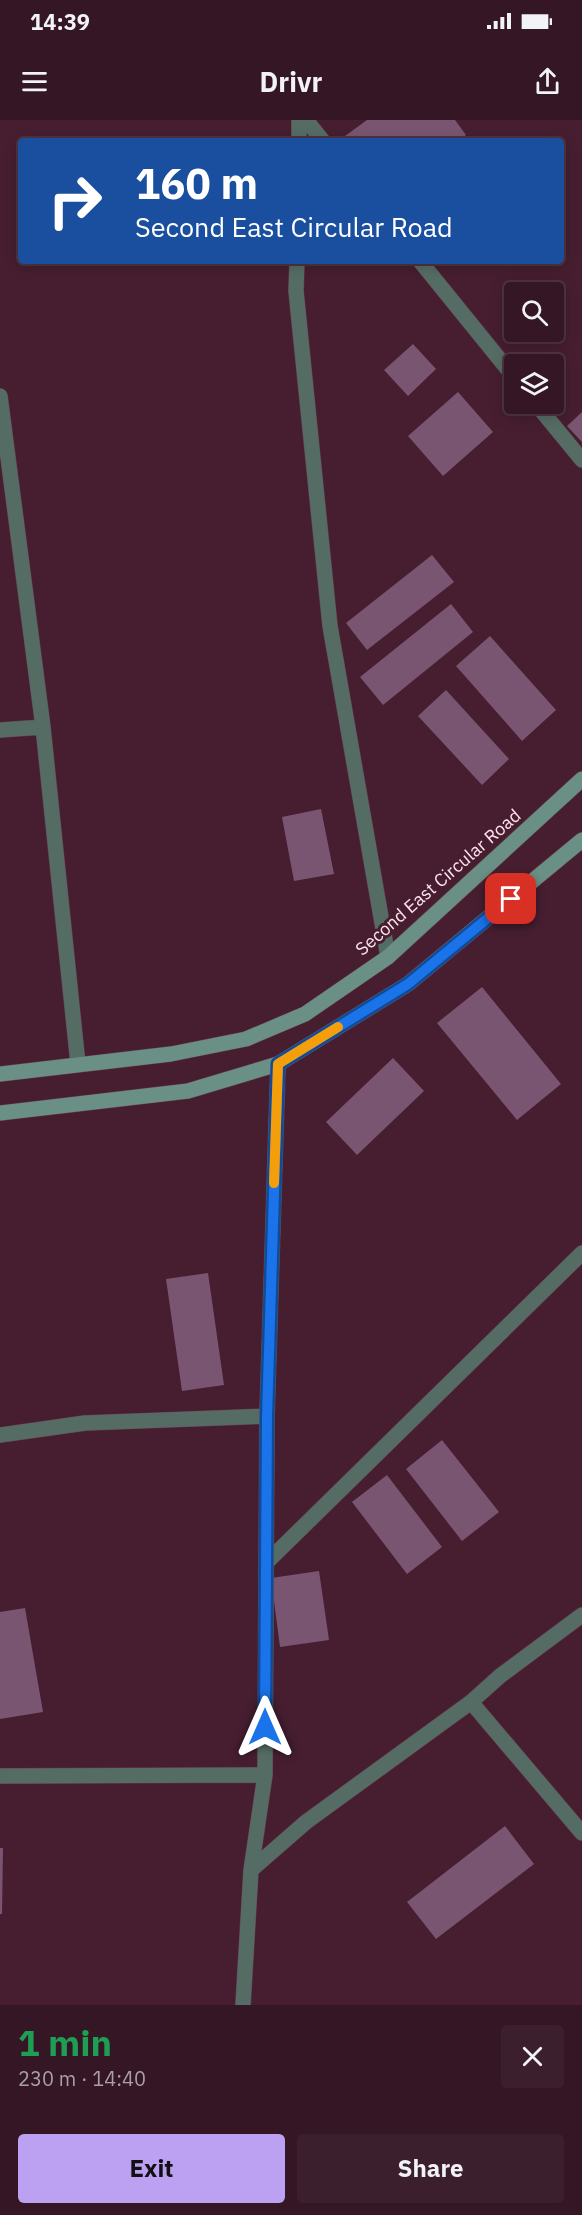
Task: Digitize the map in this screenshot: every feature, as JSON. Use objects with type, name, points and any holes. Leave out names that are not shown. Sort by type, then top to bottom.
[{"type":"main road","name":"Second East Circular Road","points":[[0,1074],[171,1054],[246,1039],[305,1014],[388,957],[582,779]]},
{"type":"main road","points":[[0,1113],[188,1090],[278,1064],[408,984],[581,842]]},
{"type":"street","points":[[299,120],[299,138]]},
{"type":"street","points":[[306,120],[321,138]]},
{"type":"street","points":[[297,264],[296,291],[330,626],[388,957]]},
{"type":"street","points":[[422,264],[504,365]]},
{"type":"street","points":[[0,396],[4,451],[43,727],[78,1064]]},
{"type":"street","points":[[544,414],[582,460]]},
{"type":"street","points":[[0,730],[43,727]]},
{"type":"street","points":[[243,2005],[251,1870],[265,1774],[267,1416],[278,1064]]},
{"type":"street","points":[[267,1562],[582,1253]]},
{"type":"street","points":[[0,1435],[85,1423],[267,1416]]},
{"type":"street","points":[[251,1870],[306,1822],[471,1702],[500,1676],[582,1615]]},
{"type":"street","points":[[471,1702],[582,1833]]},
{"type":"street","points":[[0,1776],[265,1774]]},
{"type":"building","points":[[367,120],[455,120],[466,135],[462,138],[347,138],[345,136]]},
{"type":"building","points":[[413,344],[436,369],[408,396],[384,370]]},
{"type":"building","points":[[458,392],[493,432],[443,476],[408,436]]},
{"type":"building","points":[[582,412],[582,442],[567,426]]},
{"type":"building","points":[[432,555],[454,582],[367,650],[346,623]]},
{"type":"building","points":[[451,604],[473,632],[383,705],[360,677]]},
{"type":"building","points":[[490,636],[556,710],[522,741],[456,666]]},
{"type":"building","points":[[446,690],[509,759],[482,785],[418,716]]},
{"type":"building","points":[[321,809],[334,874],[294,881],[282,817]]},
{"type":"building","points":[[482,987],[561,1084],[517,1120],[437,1023]]},
{"type":"building","points":[[393,1058],[424,1091],[357,1155],[326,1122]]},
{"type":"building","points":[[208,1273],[224,1385],[182,1391],[166,1279]]},
{"type":"building","points":[[442,1440],[499,1512],[462,1541],[406,1469]]},
{"type":"building","points":[[387,1475],[442,1547],[407,1574],[352,1502]]},
{"type":"building","points":[[319,1571],[329,1640],[280,1647],[271,1578]]},
{"type":"building","points":[[25,1608],[43,1712],[0,1719],[0,1612]]},
{"type":"building","points":[[505,1826],[534,1864],[436,1939],[407,1902]]},
{"type":"building","points":[[0,1848],[3,1848],[2,1914],[0,1914]]},
{"type":"slow traffic","points":[[274,1183],[278,1064],[338,1027]]},
{"type":"route","points":[[265,1727],[267,1416],[278,1064],[408,984],[511,899]]}]
